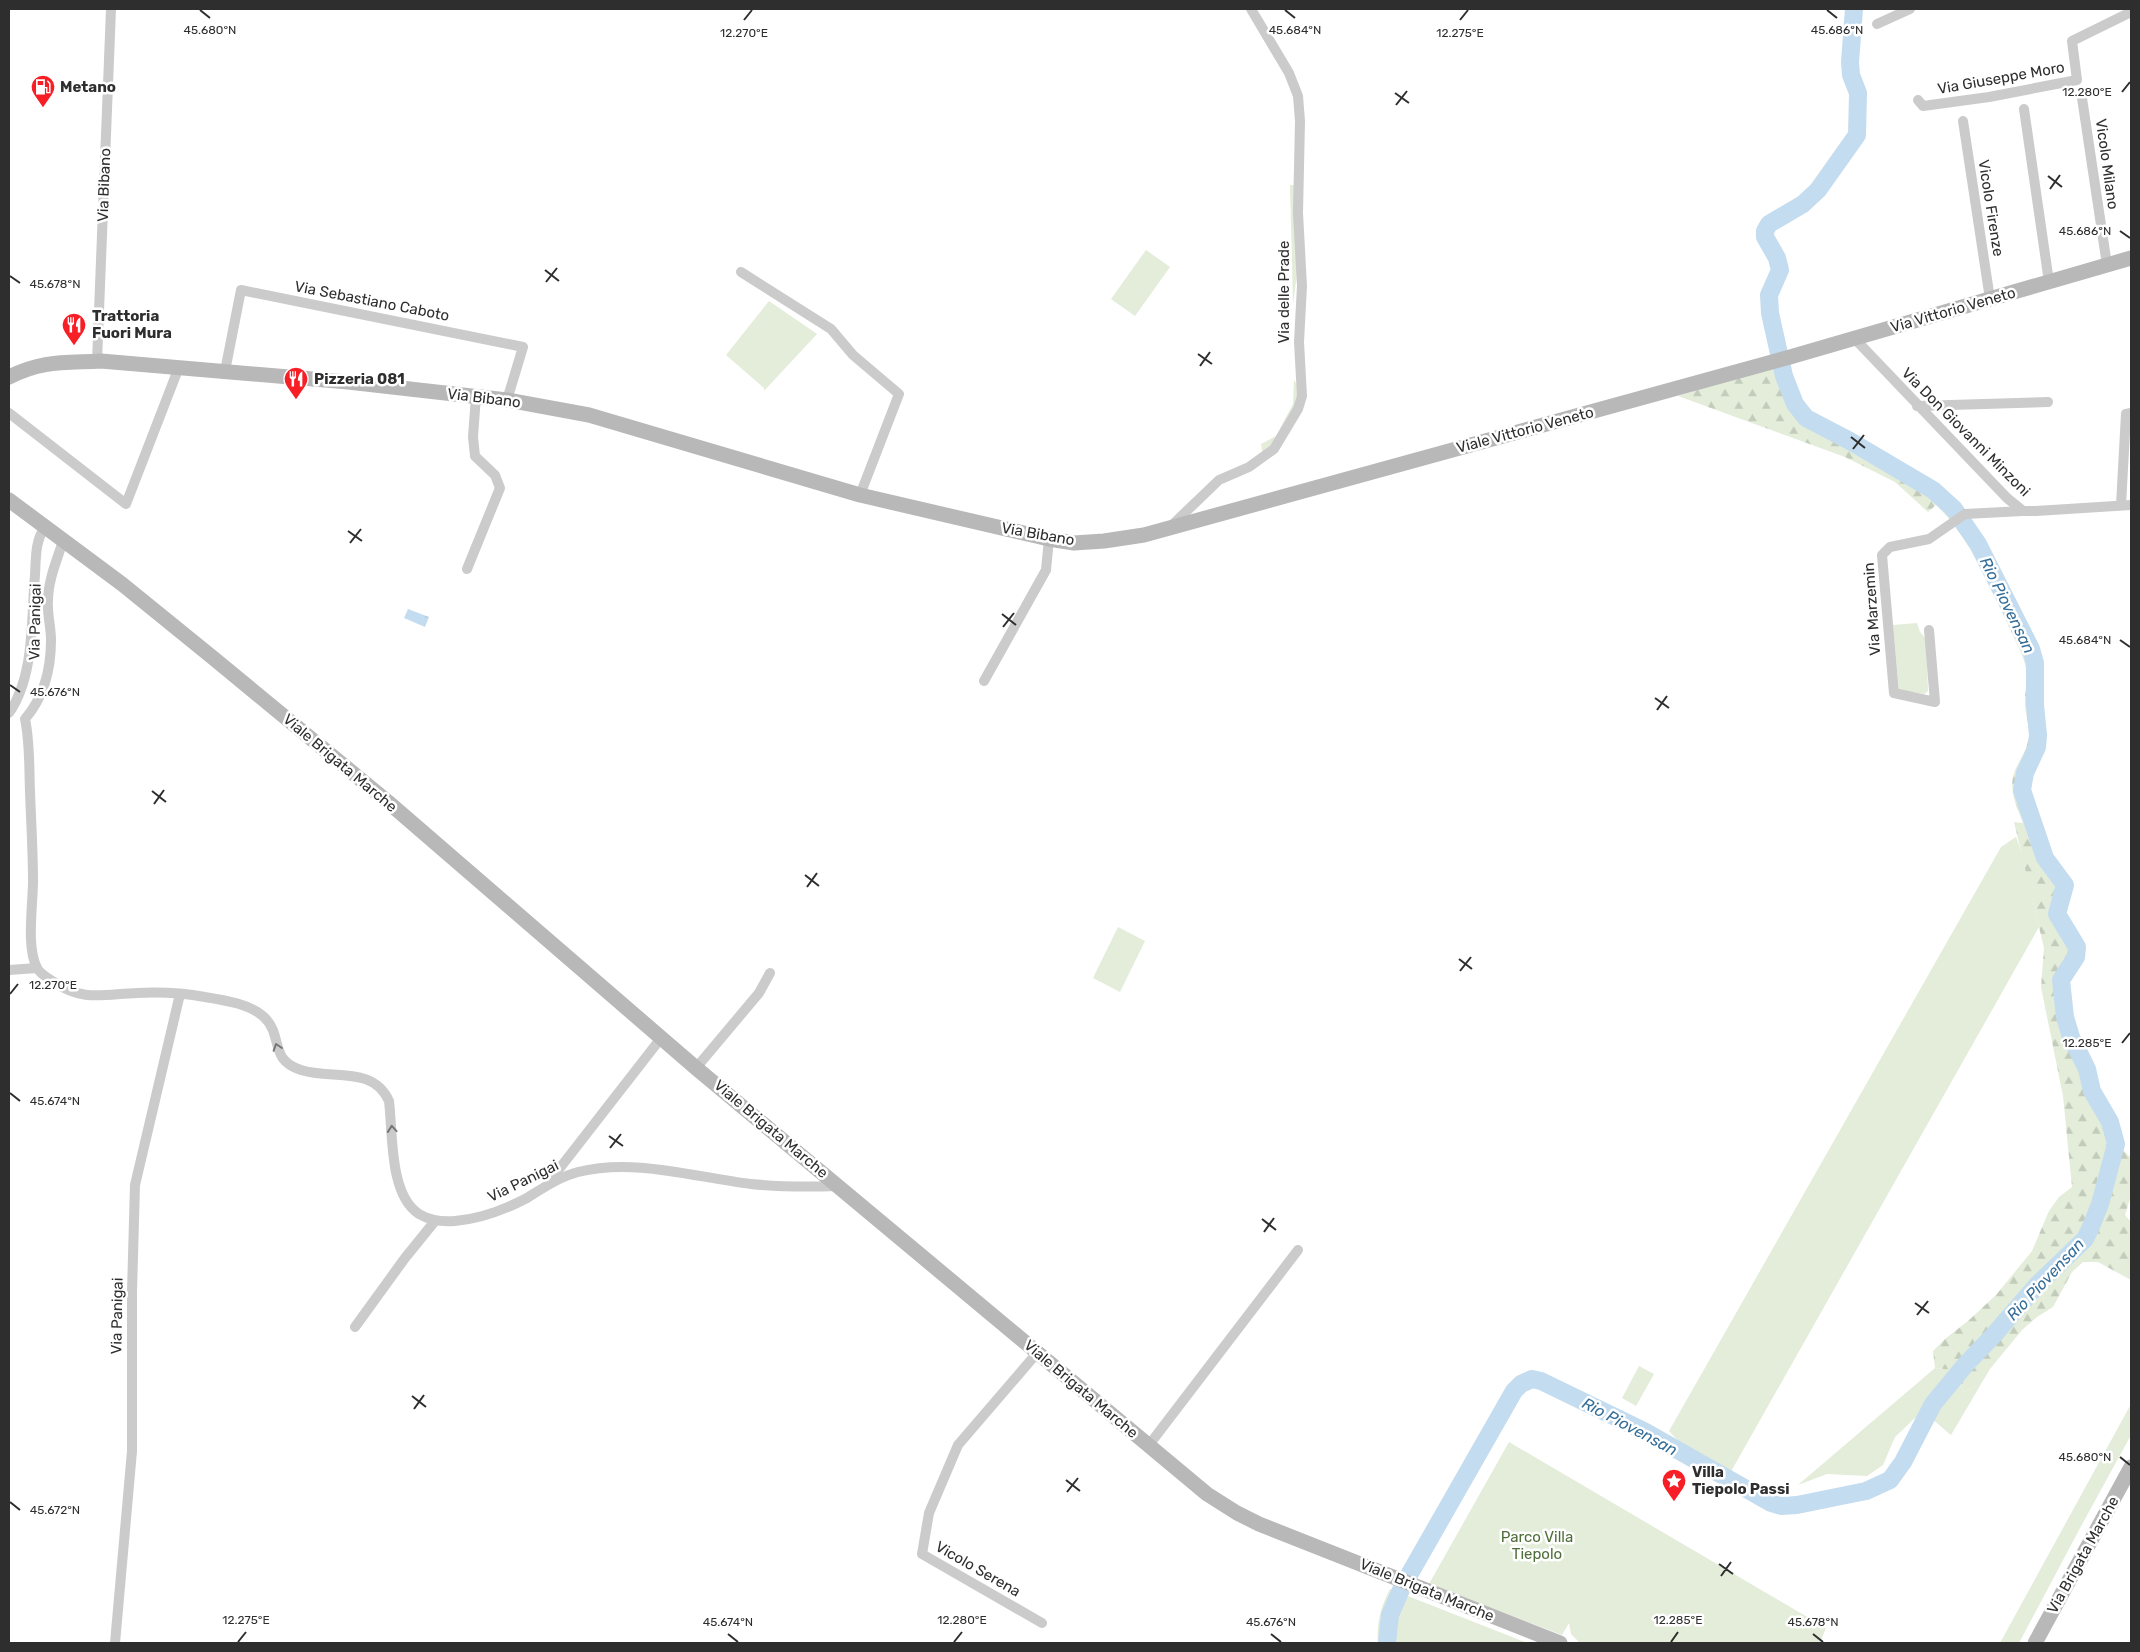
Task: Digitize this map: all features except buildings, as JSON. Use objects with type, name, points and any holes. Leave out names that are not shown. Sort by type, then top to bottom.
[{"type":"street","name":"Via Bibano","points":[[97,361],[111,9]]},
{"type":"street","name":"Via delle Prade","points":[[1170,528],[1220,480],[1250,467],[1274,449],[1298,409],[1302,396],[1299,342],[1302,286],[1298,213],[1300,108],[1291,78],[1251,9]]},
{"type":"street","points":[[1878,24],[1910,9]]},
{"type":"street","name":"Via Giuseppe Moro","points":[[1918,100],[1923,106],[1990,97],[2077,80],[2076,55],[2072,41],[2131,12]]},
{"type":"street","name":"Vicolo Milano","points":[[2082,98],[2107,265]]},
{"type":"street","points":[[2024,109],[2049,282]]},
{"type":"street","name":"Vicolo Firenze","points":[[1963,121],[1990,299]]},
{"type":"street","name":"Via Vittorio Veneto","points":[[1775,361],[2131,258]]},
{"type":"street","points":[[741,272],[832,329],[853,355],[899,394],[860,495]]},
{"type":"street","name":"Via Sebastiano Caboto","points":[[225,372],[241,290],[524,347],[507,400]]},
{"type":"street","name":"Via Don Giovanni Minzoni","points":[[1854,338],[1917,406],[2007,498],[2023,511],[2036,512],[2126,505]]},
{"type":"street","name":"Via Bibano","points":[[9,377],[27,367],[63,362],[97,361],[348,382],[507,400],[589,415],[860,495],[1049,539],[1074,543],[1144,535],[1275,500]]},
{"type":"street","name":"Viale Vittorio Veneto","points":[[1275,500],[1775,361]]},
{"type":"street","points":[[9,413],[126,504],[179,367]]},
{"type":"street","points":[[468,569],[500,488],[495,475],[475,456],[473,437],[476,396]]},
{"type":"street","points":[[1917,406],[2048,402]]},
{"type":"street","points":[[2126,505],[2126,414],[2131,414]]},
{"type":"street","name":"Viale Brigata Marche","points":[[9,500],[169,621],[388,802],[696,1068],[1207,1494],[1236,1513],[1556,1643]]},
{"type":"street","name":"Via Marzemin","points":[[1929,630],[1936,702],[1894,693],[1882,555],[1890,547],[1929,539],[1965,514],[2023,511]]},
{"type":"street","points":[[9,970],[37,968],[32,946],[33,880],[25,719],[21,712],[11,710],[23,685],[28,664],[37,548],[45,527]]},
{"type":"street","points":[[984,681],[1046,570],[1049,539]]},
{"type":"street","name":"Via Panigai","points":[[25,719],[36,704],[50,671],[51,640],[48,601],[51,576],[63,541]]},
{"type":"street","name":"Via Panigai","points":[[37,968],[58,985],[78,995],[180,994],[218,999],[258,1012],[272,1027],[281,1057],[293,1068],[304,1071],[355,1076],[366,1079],[380,1087],[389,1101],[396,1177],[403,1198],[418,1213],[435,1221],[462,1221],[492,1214],[564,1177],[603,1168],[650,1168],[751,1184],[798,1188],[839,1186]]},
{"type":"street","points":[[696,1068],[759,993],[770,973]]},
{"type":"street","name":"Via Panigai","points":[[115,1643],[132,1451],[132,1292],[135,1186],[180,994]]},
{"type":"street","points":[[556,1177],[556,1173],[661,1038]]},
{"type":"street","points":[[355,1327],[405,1258],[435,1221]]},
{"type":"street","points":[[1149,1445],[1298,1250]]},
{"type":"street","name":"Vicolo Serena","points":[[1037,1353],[958,1444],[929,1513],[922,1554],[1042,1623]]},
{"type":"street","name":"Via Brigata Marche","points":[[2035,1643],[2131,1467]]},
{"type":"green space","points":[[1290,185],[1295,185],[1300,252],[1293,304]]},
{"type":"green space","points":[[1146,250],[1170,267],[1135,316],[1111,299]]},
{"type":"green space","points":[[769,301],[817,334],[764,391],[764,388],[726,355]]},
{"type":"green space","points":[[1787,362],[1798,397],[1810,412],[1852,434],[1933,482],[1959,504],[1983,539],[2037,646],[2042,663],[2041,705],[2045,734],[2043,749],[2032,774],[2029,790],[2050,853],[2067,874],[2072,884],[2071,895],[2064,912],[2078,935],[2083,948],[2083,954],[2068,982],[2072,1015],[2077,1033],[2089,1054],[2103,1100],[2121,1129],[2122,1149],[2131,1158],[2131,1195],[2125,1215],[2131,1222],[2131,1280],[2098,1262],[2083,1262],[2072,1272],[2053,1307],[2037,1317],[2022,1330],[1990,1369],[1981,1384],[1964,1392],[1953,1370],[1935,1368],[1933,1351],[1996,1295],[2032,1251],[2049,1211],[2059,1197],[2072,1187],[2063,1096],[2041,987],[2044,948],[2014,822],[2023,823],[2013,796],[2012,782],[2013,775],[2029,738],[2025,706],[2026,669],[2020,651],[1979,564],[1960,532],[1936,505],[1928,512],[1895,482],[1845,457],[1678,396]]},
{"type":"green space","points":[[1294,380],[1301,391],[1289,428],[1270,451],[1262,451],[1261,444],[1276,436],[1293,404]]},
{"type":"green space","points":[[1917,623],[1920,632],[1926,639],[1928,691],[1924,694],[1899,690],[1893,625]]},
{"type":"green space","points":[[2016,837],[2022,854],[2039,927],[1729,1475],[1682,1445],[1669,1431],[2001,847]]},
{"type":"green space","points":[[1118,927],[1145,941],[1120,992],[1093,978]]},
{"type":"green space","points":[[1639,1366],[1654,1374],[1636,1406],[1622,1398]]},
{"type":"green space","points":[[1935,1368],[1953,1370],[1964,1392],[1981,1384],[1951,1435],[1932,1419],[1915,1418],[1895,1437],[1883,1465],[1867,1476],[1827,1474],[1798,1485]]},
{"type":"green space","points":[[2131,1404],[2131,1435],[2019,1643],[2000,1643]]},
{"type":"green space","name":"Parco Villa Tiepolo","points":[[1509,1442],[1826,1628],[1820,1643],[1580,1643],[1571,1634],[1569,1623],[1562,1635],[1429,1584]]},
{"type":"green space","points":[[1390,1589],[1527,1643],[1378,1643],[1380,1615]]},
{"type":"water","points":[[408,609],[429,617],[425,627],[404,618]]},
{"type":"waterway","name":"Rio Piovensan","points":[[1409,1575],[1514,1391],[1521,1384],[1532,1379],[1541,1381],[1644,1431],[1771,1503],[1781,1506],[1797,1505],[1866,1491],[1890,1480],[1903,1462],[1933,1404],[1966,1364],[2038,1284],[2085,1239],[2100,1204],[2116,1144],[2110,1122],[2092,1091],[2087,1069],[2071,1037],[2065,1017],[2061,980],[2076,957],[2077,947],[2057,914],[2065,885],[2045,858],[2022,790],[2025,773],[2037,747],[2038,735],[2035,705],[2035,663],[2031,649],[1978,544],[1954,509],[1933,490],[1850,441],[1806,418],[1795,404],[1784,376],[1770,313],[1769,295],[1780,270],[1777,258],[1765,237],[1765,231],[1769,224],[1803,204],[1818,190],[1857,135],[1858,93],[1851,75],[1850,62],[1854,9]]},
{"type":"waterway","name":"Rio Piovensan","points":[[1387,1643],[1390,1615],[1403,1585]]},
{"type":"place","name":"Metano","points":[[43,108]]},
{"type":"place","name":"Trattoria Fuori Mura","points":[[74,346]]},
{"type":"place","name":"Pizzeria 081","points":[[296,400]]},
{"type":"place","name":"Villa Tiepolo Passi","points":[[1674,1502]]}]
